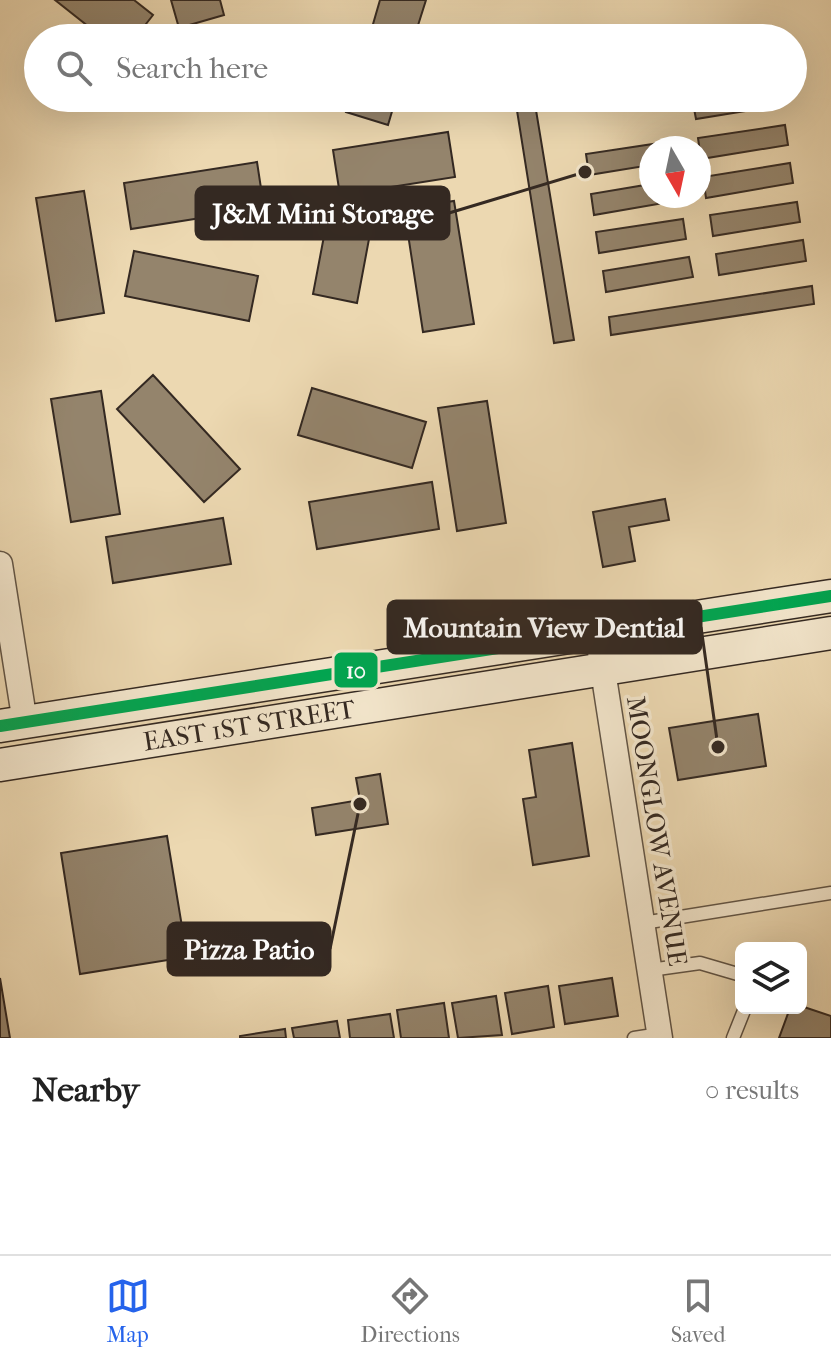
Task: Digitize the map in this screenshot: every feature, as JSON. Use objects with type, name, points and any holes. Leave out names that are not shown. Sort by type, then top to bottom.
[{"type":"main road","name":"EAST 1ST STREET","points":[[13,724],[831,596]]},
{"type":"main road","name":"EAST 1ST STREET","points":[[0,765],[831,633]]},
{"type":"street","points":[[0,564],[13,724]]},
{"type":"street","name":"MOONGLOW AVENUE","points":[[597,632],[660,1036]]},
{"type":"lane","points":[[643,923],[831,893]]},
{"type":"lane","points":[[650,970],[700,963],[735,973]]},
{"type":"lane","points":[[733,1038],[743,1014]]},
{"type":"lane","points":[[634,1038],[660,1036]]},
{"type":"building","points":[[55,0],[134,0],[153,15],[146,24],[85,24]]},
{"type":"building","points":[[171,0],[220,0],[224,15],[193,24],[178,24]]},
{"type":"building","points":[[380,0],[426,0],[418,24],[373,24]]},
{"type":"building","points":[[346,112],[392,112],[388,125]]},
{"type":"building","points":[[517,112],[536,112],[574,340],[554,343]]},
{"type":"building","points":[[695,112],[739,112],[696,119]]},
{"type":"building","points":[[785,125],[788,145],[711,157],[711,136]]},
{"type":"building","points":[[448,132],[455,177],[340,195],[333,150]]},
{"type":"building","points":[[639,146],[639,167],[589,175],[586,154]]},
{"type":"building","points":[[257,162],[264,208],[131,229],[124,183]]},
{"type":"building","points":[[790,163],[793,183],[711,197],[711,176]]},
{"type":"building","points":[[639,186],[639,207],[594,215],[591,194]]},
{"type":"building","points":[[84,191],[104,313],[56,321],[36,198]]},
{"type":"building","points":[[454,201],[474,324],[423,332],[404,208]]},
{"type":"building","points":[[797,202],[800,222],[713,236],[710,215]]},
{"type":"building","points":[[328,215],[372,223],[357,303],[313,294]]},
{"type":"building","points":[[683,219],[686,239],[599,253],[596,232]]},
{"type":"building","points":[[803,240],[806,261],[719,275],[716,254]]},
{"type":"building","points":[[134,251],[258,276],[249,321],[125,296]]},
{"type":"building","points":[[689,257],[693,277],[606,292],[603,271]]},
{"type":"building","points":[[812,286],[814,304],[611,335],[609,317]]},
{"type":"building","points":[[153,375],[240,469],[204,502],[117,409]]},
{"type":"building","points":[[312,388],[426,422],[412,468],[298,435]]},
{"type":"building","points":[[101,391],[120,514],[71,522],[51,399]]},
{"type":"building","points":[[487,401],[506,523],[457,531],[438,408]]},
{"type":"building","points":[[432,482],[439,529],[317,549],[309,502]]},
{"type":"building","points":[[665,499],[669,520],[629,527],[635,561],[603,567],[593,512]]},
{"type":"building","points":[[223,518],[231,564],[113,583],[106,537]]},
{"type":"building","points":[[758,714],[766,766],[678,780],[669,728]]},
{"type":"building","points":[[572,743],[589,856],[533,865],[523,799],[536,797],[529,750]]},
{"type":"building","points":[[380,774],[388,824],[316,835],[312,808],[360,800],[356,778]]},
{"type":"building","points":[[167,836],[187,957],[80,974],[61,853]]},
{"type":"building","points":[[0,978],[10,1038],[0,1038]]},
{"type":"building","points":[[612,978],[618,1016],[565,1024],[559,986]]},
{"type":"building","points":[[548,986],[554,1027],[512,1034],[505,993]]},
{"type":"building","points":[[496,996],[502,1035],[458,1038],[452,1003]]},
{"type":"building","points":[[444,1003],[449,1038],[401,1038],[397,1010]]},
{"type":"building","points":[[807,1008],[831,1016],[831,1038],[779,1038],[788,1014],[807,1014]]},
{"type":"building","points":[[390,1014],[394,1038],[350,1038],[348,1020]]},
{"type":"building","points":[[337,1021],[340,1038],[294,1038],[292,1028]]},
{"type":"building","points":[[285,1029],[286,1038],[240,1038],[240,1036]]},
{"type":"transit line","name":"10","points":[[0,726],[831,596]]},
{"type":"place","name":"J&M Mini Storage","points":[[585,172]]},
{"type":"place","name":"Mountain View Dential","points":[[718,747]]},
{"type":"place","name":"Pizza Patio","points":[[360,804]]}]
